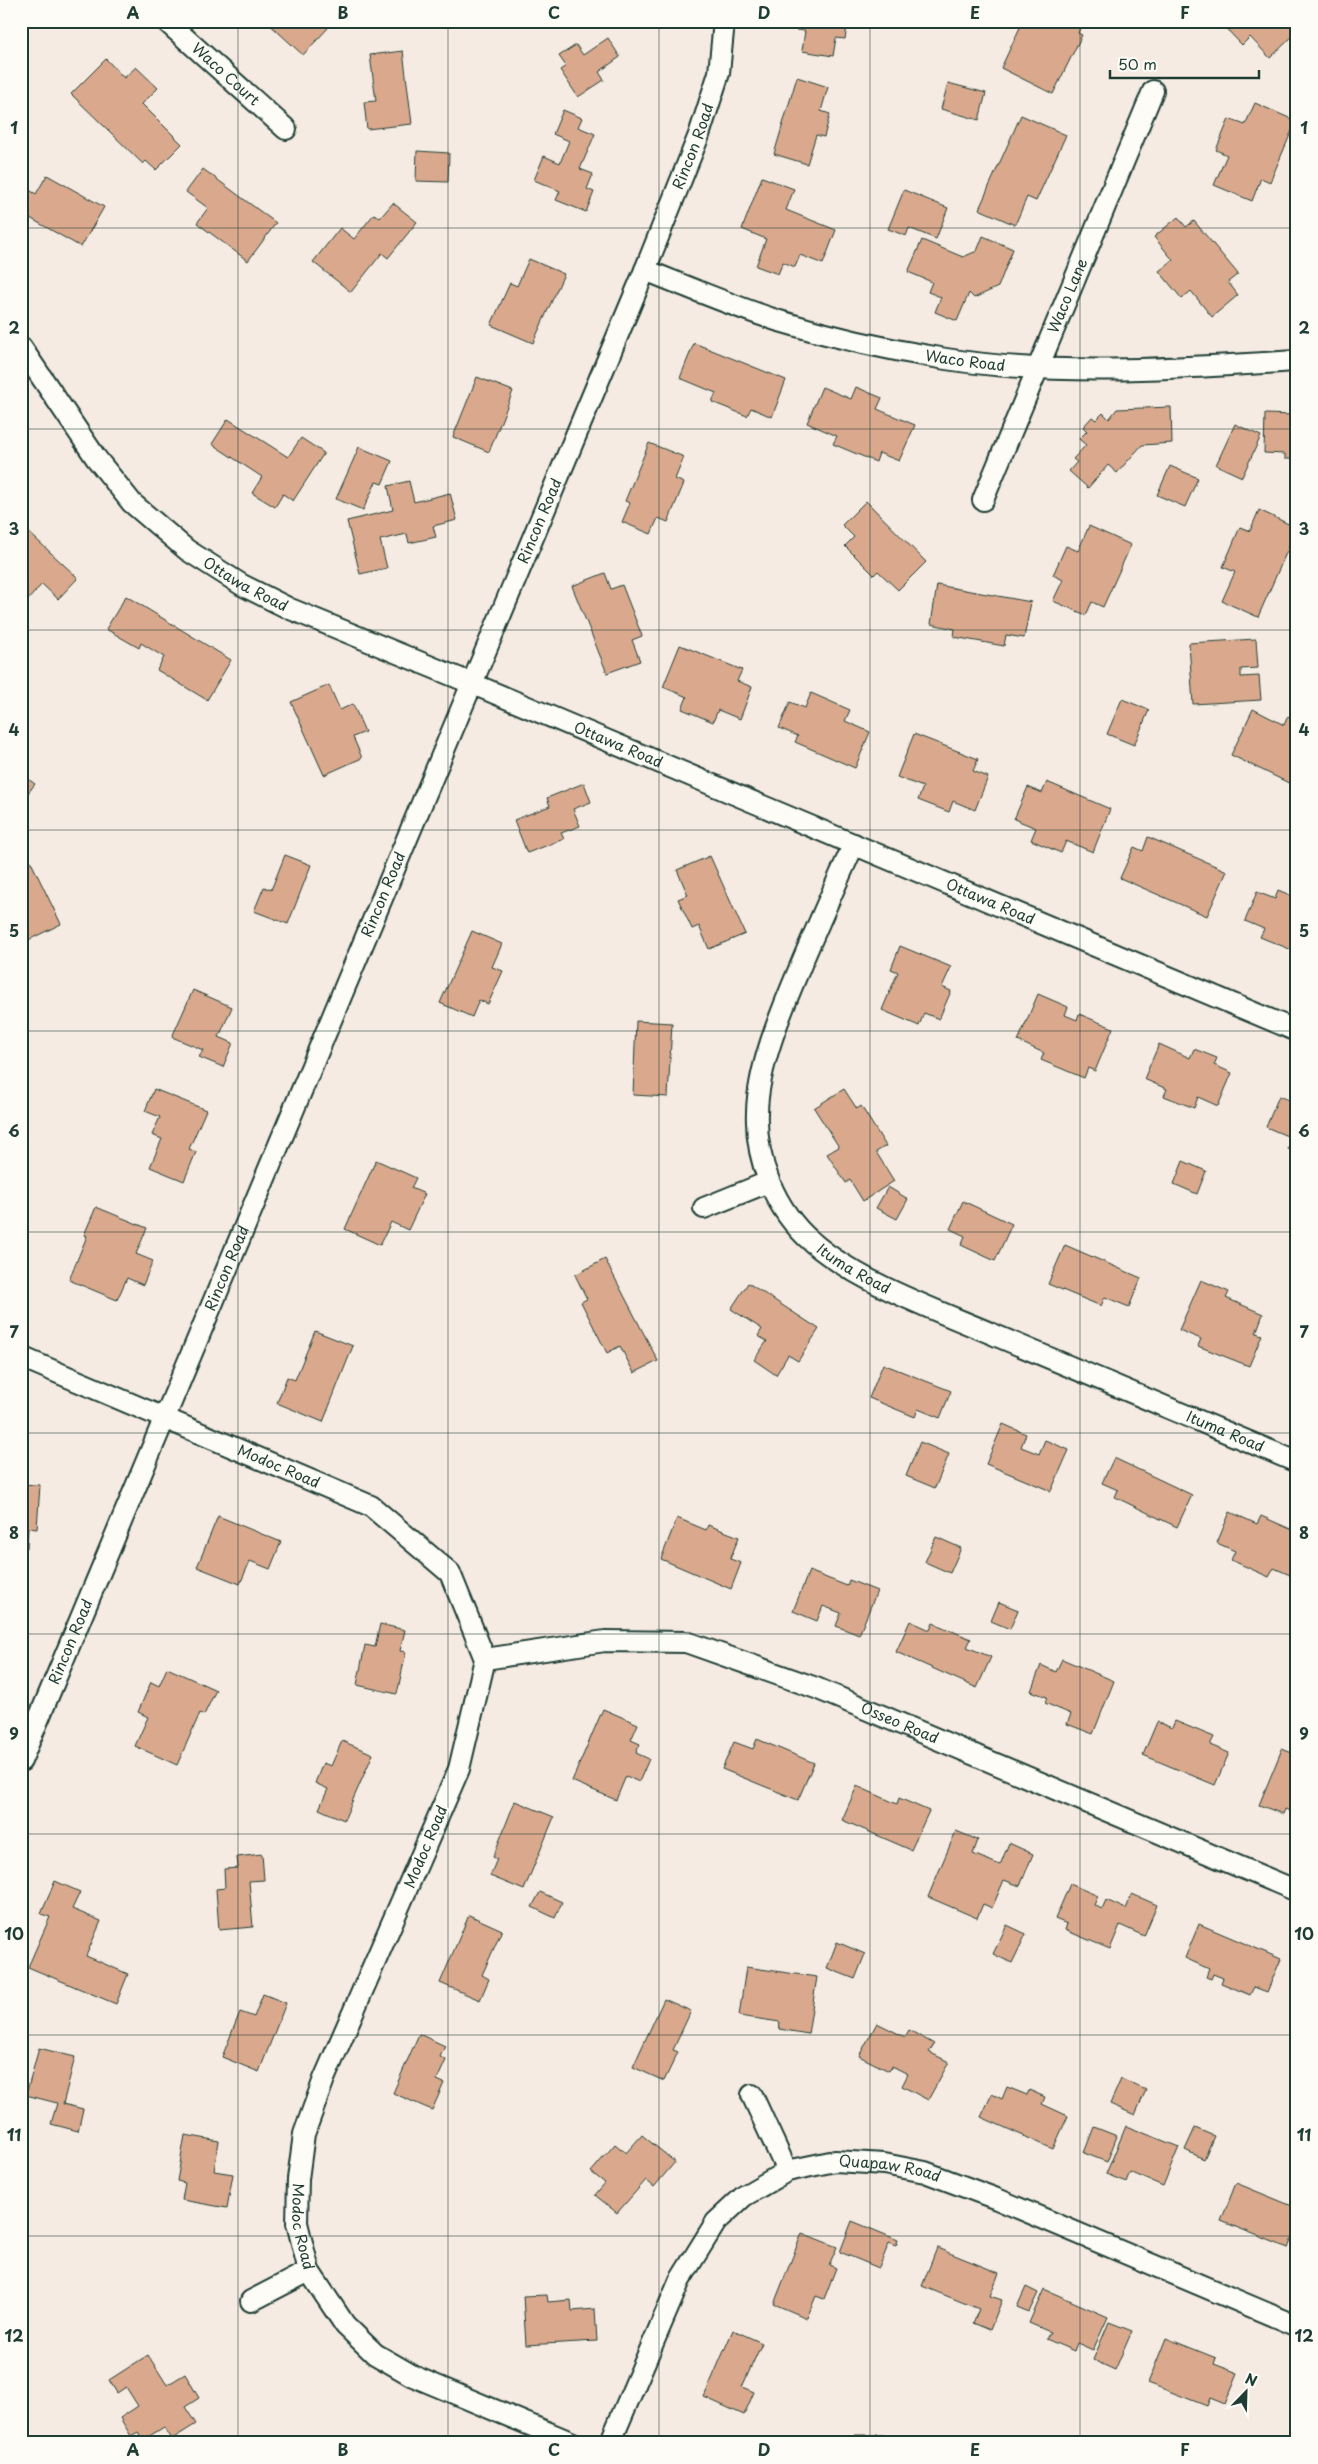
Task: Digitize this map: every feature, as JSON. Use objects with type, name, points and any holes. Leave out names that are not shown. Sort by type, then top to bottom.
[{"type":"street","name":"Waco Court","points":[[166,21],[286,129]]},
{"type":"street","name":"Rincon Road","points":[[21,1762],[645,270],[699,135],[719,73],[724,21]]},
{"type":"street","name":"Waco Lane","points":[[983,500],[1153,91]]},
{"type":"street","name":"Waco Road","points":[[645,270],[776,320],[847,339],[946,359],[1038,368],[1147,370],[1297,361]]},
{"type":"street","name":"Ottawa Road","points":[[21,347],[96,458],[132,503],[187,550],[242,585],[288,608],[1297,1031]]},
{"type":"street","name":"Ituma Road","points":[[854,844],[789,993],[772,1040],[756,1112],[760,1151],[768,1182],[786,1211],[810,1241],[848,1268],[930,1307],[1297,1462]]},
{"type":"street","points":[[704,1208],[768,1182]]},
{"type":"street","name":"Modoc Road","points":[[21,1357],[370,1506],[450,1573],[485,1659],[459,1769],[324,2079],[304,2134],[298,2179],[297,2223],[309,2271],[345,2325],[374,2354],[413,2376],[573,2443]]},
{"type":"street","name":"Osseo Road","points":[[485,1659],[605,1641],[686,1642],[816,1688],[1297,1891]]},
{"type":"street","points":[[752,2095],[787,2171]]},
{"type":"street","name":"Quapaw Road","points":[[610,2443],[680,2280],[716,2222],[744,2196],[787,2171],[835,2161],[884,2164],[925,2172],[1006,2203],[1297,2326]]},
{"type":"street","points":[[251,2301],[309,2271]]},
{"type":"building","points":[[266,21],[321,21],[328,28],[303,55]]},
{"type":"building","points":[[798,21],[848,21],[845,39],[836,38],[833,56],[802,51],[805,31],[796,30]]},
{"type":"building","points":[[1023,21],[1083,21],[1078,33],[1082,35],[1053,94],[1001,68]]},
{"type":"building","points":[[1219,21],[1297,21],[1297,32],[1270,58],[1250,37],[1242,45]]},
{"type":"building","points":[[608,38],[620,57],[599,72],[604,80],[578,97],[560,70],[566,66],[559,56],[576,45],[583,55]]},
{"type":"building","points":[[403,51],[412,124],[367,129],[364,102],[376,101],[370,55]]},
{"type":"building","points":[[106,59],[124,78],[136,67],[158,88],[142,104],[182,144],[156,170],[146,161],[143,164],[71,94]]},
{"type":"building","points":[[797,77],[828,87],[821,111],[830,114],[824,137],[816,135],[807,164],[774,154]]},
{"type":"building","points":[[948,83],[986,93],[979,120],[941,109]]},
{"type":"building","points":[[1255,103],[1296,121],[1270,182],[1261,178],[1252,201],[1214,185],[1227,155],[1216,150],[1229,119],[1245,125]]},
{"type":"building","points":[[563,110],[582,118],[578,127],[595,134],[580,169],[593,174],[587,189],[594,192],[586,212],[556,200],[560,191],[534,180],[544,156],[560,163],[569,141],[553,134]]},
{"type":"building","points":[[1021,115],[1066,135],[1036,201],[1027,197],[1015,225],[979,209]]},
{"type":"building","points":[[417,151],[449,153],[448,182],[416,181]]},
{"type":"building","points":[[203,169],[276,223],[248,261],[197,223],[208,208],[186,192]]},
{"type":"building","points":[[47,175],[104,207],[81,247],[30,218],[26,224],[21,221],[21,185],[36,194]]},
{"type":"building","points":[[762,177],[794,189],[786,210],[836,230],[823,264],[800,255],[795,267],[783,262],[778,274],[756,266],[766,239],[742,229]]},
{"type":"building","points":[[904,190],[948,208],[936,239],[909,228],[906,236],[888,229]]},
{"type":"building","points":[[393,203],[417,222],[388,258],[382,253],[351,292],[313,262],[340,228],[354,239],[374,214],[380,218]]},
{"type":"building","points":[[1178,217],[1186,227],[1194,221],[1238,274],[1228,282],[1238,295],[1212,317],[1191,291],[1182,299],[1159,271],[1173,260],[1154,237]]},
{"type":"building","points":[[983,236],[1013,249],[998,287],[974,298],[969,293],[957,321],[935,312],[941,297],[928,292],[932,282],[908,272],[922,240],[963,257],[977,251]]},
{"type":"building","points":[[529,259],[564,274],[533,343],[491,325],[510,283],[517,286]]},
{"type":"building","points":[[694,343],[786,380],[772,417],[751,408],[747,416],[712,402],[716,393],[680,378]]},
{"type":"building","points":[[477,377],[513,391],[489,452],[453,437]]},
{"type":"building","points":[[822,387],[851,399],[856,387],[882,398],[877,409],[915,425],[899,461],[879,453],[876,462],[833,444],[837,436],[807,423]]},
{"type":"building","points":[[1294,398],[1297,398],[1297,459],[1285,459],[1285,454],[1264,453],[1265,414],[1294,415]]},
{"type":"building","points":[[1171,407],[1172,443],[1142,445],[1117,473],[1108,465],[1088,488],[1069,471],[1077,462],[1073,459],[1086,445],[1079,439],[1087,431],[1083,427],[1092,417],[1096,420],[1103,413],[1109,419],[1117,409]]},
{"type":"building","points":[[228,419],[288,457],[301,438],[324,453],[293,501],[283,494],[275,507],[252,493],[262,477],[212,444]]},
{"type":"building","points":[[1235,424],[1261,436],[1242,477],[1216,465]]},
{"type":"building","points":[[649,443],[684,457],[675,479],[684,483],[668,522],[658,518],[651,534],[622,522],[630,503],[625,501]]},
{"type":"building","points":[[359,447],[392,461],[382,484],[376,482],[363,510],[336,499]]},
{"type":"building","points":[[1170,466],[1198,478],[1185,507],[1157,495]]},
{"type":"building","points":[[409,481],[414,502],[450,493],[457,520],[433,526],[436,537],[409,543],[407,534],[380,540],[387,568],[360,574],[347,521],[393,510],[388,486]]},
{"type":"building","points":[[866,501],[926,562],[898,590],[878,571],[874,575],[845,546],[854,537],[842,525]]},
{"type":"building","points":[[1259,510],[1297,528],[1258,617],[1222,601],[1235,572],[1223,567],[1240,527],[1250,531]]},
{"type":"building","points":[[1089,526],[1131,545],[1103,607],[1092,602],[1086,615],[1053,601],[1063,580],[1053,575],[1066,546],[1078,551]]},
{"type":"building","points":[[23,527],[78,578],[58,599],[42,584],[26,602],[21,598],[21,529]]},
{"type":"building","points":[[605,573],[611,589],[622,585],[642,636],[632,640],[640,661],[607,673],[572,586]]},
{"type":"building","points":[[937,585],[1031,602],[1024,638],[1006,635],[1004,646],[954,637],[955,629],[931,624]]},
{"type":"building","points":[[126,596],[231,660],[207,700],[157,670],[164,657],[141,643],[139,648],[106,629]]},
{"type":"building","points":[[1256,639],[1258,668],[1241,669],[1241,677],[1259,676],[1261,700],[1193,704],[1189,643]]},
{"type":"building","points":[[680,645],[742,670],[737,681],[752,687],[740,719],[718,710],[713,722],[682,709],[687,697],[663,687]]},
{"type":"building","points":[[329,685],[340,710],[353,704],[365,732],[353,737],[362,758],[324,775],[291,702]]},
{"type":"building","points":[[811,693],[850,710],[845,721],[870,732],[855,768],[795,742],[798,736],[779,728],[790,702],[805,708]]},
{"type":"building","points":[[1122,699],[1149,710],[1134,745],[1107,734]]},
{"type":"building","points":[[1253,709],[1284,725],[1288,716],[1297,721],[1297,787],[1231,755]]},
{"type":"building","points":[[914,734],[978,759],[973,771],[988,777],[975,810],[953,801],[949,812],[918,800],[923,787],[897,777]]},
{"type":"building","points":[[21,774],[35,784],[21,802]]},
{"type":"building","points":[[1047,782],[1110,809],[1093,852],[1066,841],[1061,853],[1031,840],[1036,828],[1014,819],[1028,787],[1042,793]]},
{"type":"building","points":[[584,783],[591,802],[573,809],[580,826],[561,833],[564,839],[527,853],[514,820],[550,806],[547,798]]},
{"type":"building","points":[[1148,837],[1227,871],[1207,916],[1120,878],[1134,847],[1143,851]]},
{"type":"building","points":[[285,855],[311,865],[288,924],[254,911],[264,887],[271,890]]},
{"type":"building","points":[[710,856],[745,934],[709,949],[699,926],[692,929],[678,899],[688,895],[677,870]]},
{"type":"building","points":[[30,860],[61,924],[22,943],[21,865]]},
{"type":"building","points":[[1278,890],[1297,898],[1297,952],[1260,937],[1264,929],[1245,921],[1257,892],[1275,899]]},
{"type":"building","points":[[472,931],[502,944],[492,967],[503,971],[488,1004],[479,1000],[472,1017],[440,1003]]},
{"type":"building","points":[[900,946],[951,967],[942,987],[951,991],[939,1019],[924,1013],[919,1026],[882,1010],[898,972],[891,969]]},
{"type":"building","points":[[193,990],[232,1007],[219,1037],[233,1043],[223,1067],[199,1057],[203,1050],[172,1037]]},
{"type":"building","points":[[1038,994],[1068,1007],[1065,1015],[1077,1020],[1079,1014],[1113,1028],[1095,1071],[1088,1068],[1084,1078],[1041,1060],[1044,1053],[1018,1041]]},
{"type":"building","points":[[636,1021],[672,1023],[668,1097],[633,1095]]},
{"type":"building","points":[[1159,1044],[1190,1058],[1194,1049],[1217,1058],[1214,1065],[1232,1073],[1218,1106],[1198,1097],[1194,1108],[1164,1096],[1167,1089],[1144,1079]]},
{"type":"building","points":[[154,1089],[206,1110],[189,1149],[196,1152],[184,1181],[150,1167],[162,1139],[152,1135],[160,1117],[145,1111]]},
{"type":"building","points":[[844,1089],[857,1109],[861,1106],[886,1146],[876,1152],[894,1181],[863,1201],[850,1180],[846,1183],[827,1154],[839,1147],[814,1108]]},
{"type":"building","points":[[1279,1096],[1297,1103],[1297,1152],[1288,1149],[1292,1138],[1266,1127]]},
{"type":"building","points":[[376,1160],[416,1178],[411,1188],[425,1194],[408,1230],[391,1222],[380,1245],[345,1229]]},
{"type":"building","points":[[1183,1161],[1206,1171],[1197,1194],[1174,1184]]},
{"type":"building","points":[[888,1187],[908,1199],[897,1219],[876,1208]]},
{"type":"building","points":[[963,1201],[1012,1224],[995,1261],[961,1245],[965,1236],[950,1229]]},
{"type":"building","points":[[96,1207],[147,1228],[136,1254],[153,1261],[143,1285],[127,1278],[117,1300],[69,1280],[87,1236],[84,1235]]},
{"type":"building","points":[[1065,1245],[1141,1278],[1129,1307],[1105,1297],[1101,1306],[1048,1284]]},
{"type":"building","points":[[605,1259],[658,1361],[634,1373],[620,1346],[607,1353],[581,1302],[587,1299],[575,1275]]},
{"type":"building","points":[[1201,1280],[1229,1292],[1226,1298],[1263,1314],[1256,1333],[1262,1335],[1249,1366],[1198,1346],[1201,1339],[1179,1330]]},
{"type":"building","points":[[748,1283],[819,1329],[798,1361],[788,1355],[776,1375],[754,1360],[767,1341],[758,1336],[762,1329],[731,1309]]},
{"type":"building","points":[[315,1331],[353,1346],[323,1422],[277,1403],[287,1377],[295,1380]]},
{"type":"building","points":[[883,1364],[951,1391],[940,1418],[918,1409],[915,1417],[869,1398]]},
{"type":"building","points":[[1003,1424],[1026,1434],[1021,1447],[1039,1454],[1045,1440],[1069,1450],[1051,1491],[986,1464]]},
{"type":"building","points":[[920,1442],[949,1454],[935,1488],[906,1476]]},
{"type":"building","points":[[1114,1458],[1192,1495],[1177,1527],[1115,1497],[1118,1490],[1102,1483]]},
{"type":"building","points":[[21,1484],[40,1485],[37,1529],[28,1528],[27,1548],[21,1548]]},
{"type":"building","points":[[1230,1512],[1257,1524],[1261,1516],[1297,1532],[1297,1578],[1274,1568],[1269,1577],[1231,1560],[1235,1551],[1217,1543]]},
{"type":"building","points":[[218,1516],[281,1542],[270,1569],[250,1561],[240,1584],[197,1567]]},
{"type":"building","points":[[677,1518],[706,1530],[708,1525],[739,1537],[730,1559],[741,1563],[731,1589],[661,1559]]},
{"type":"building","points":[[936,1537],[961,1548],[950,1573],[925,1562]]},
{"type":"building","points":[[809,1571],[847,1586],[849,1580],[877,1591],[859,1635],[836,1626],[841,1613],[823,1606],[817,1621],[793,1611]]},
{"type":"building","points":[[999,1602],[1018,1610],[1010,1629],[991,1621]]},
{"type":"building","points":[[910,1621],[930,1630],[933,1623],[971,1639],[967,1647],[991,1657],[977,1688],[896,1652]]},
{"type":"building","points":[[380,1624],[405,1630],[400,1651],[406,1652],[397,1694],[357,1685],[365,1645],[375,1647]]},
{"type":"building","points":[[1062,1659],[1114,1681],[1093,1734],[1067,1724],[1071,1714],[1045,1703],[1047,1697],[1031,1691],[1041,1665],[1056,1672]]},
{"type":"building","points":[[167,1668],[216,1690],[204,1715],[200,1713],[177,1765],[135,1746],[148,1717],[138,1712],[151,1682],[159,1686]]},
{"type":"building","points":[[603,1709],[638,1724],[631,1740],[640,1744],[636,1753],[649,1759],[639,1782],[626,1776],[616,1800],[572,1781]]},
{"type":"building","points":[[1175,1721],[1214,1737],[1210,1745],[1229,1753],[1215,1785],[1143,1755],[1157,1722],[1172,1728]]},
{"type":"building","points":[[757,1739],[814,1763],[798,1800],[722,1769],[734,1742],[753,1749]]},
{"type":"building","points":[[342,1741],[373,1754],[344,1820],[319,1809],[328,1789],[315,1783],[323,1763],[331,1766]]},
{"type":"building","points":[[1282,1749],[1297,1755],[1297,1814],[1285,1809],[1283,1814],[1259,1805]]},
{"type":"building","points":[[857,1786],[897,1804],[899,1798],[929,1811],[911,1850],[842,1820]]},
{"type":"building","points":[[515,1801],[554,1817],[524,1890],[490,1876],[497,1859],[493,1857]]},
{"type":"building","points":[[956,1831],[978,1840],[973,1854],[1000,1865],[1009,1843],[1033,1854],[1020,1886],[1004,1880],[992,1908],[983,1904],[977,1918],[928,1897]]},
{"type":"building","points":[[262,1854],[264,1880],[249,1881],[253,1927],[219,1930],[216,1889],[225,1888],[224,1869],[238,1868],[237,1857]]},
{"type":"building","points":[[55,1881],[80,1892],[72,1909],[101,1921],[86,1956],[128,1974],[116,2004],[28,1967],[50,1917],[41,1914]]},
{"type":"building","points":[[1070,1884],[1098,1896],[1094,1905],[1102,1909],[1106,1900],[1126,1909],[1132,1894],[1157,1905],[1144,1936],[1120,1925],[1110,1949],[1065,1930],[1067,1924],[1055,1919]]},
{"type":"building","points":[[540,1892],[562,1902],[555,1918],[532,1907]]},
{"type":"building","points":[[469,1915],[502,1930],[482,1975],[489,1979],[480,2000],[440,1983]]},
{"type":"building","points":[[1199,1924],[1281,1959],[1267,1992],[1254,1987],[1250,1995],[1221,1983],[1223,1978],[1213,1974],[1211,1979],[1206,1977],[1209,1969],[1185,1958]]},
{"type":"building","points":[[1007,1925],[1026,1934],[1012,1963],[993,1954]]},
{"type":"building","points":[[837,1942],[865,1954],[855,1979],[827,1968]]},
{"type":"building","points":[[746,1967],[817,1977],[808,2034],[779,2029],[780,2022],[739,2016]]},
{"type":"building","points":[[263,1994],[286,2003],[259,2072],[222,2057],[240,2012],[254,2017]]},
{"type":"building","points":[[664,1999],[691,2011],[673,2050],[678,2052],[664,2081],[633,2067]]},
{"type":"building","points":[[877,2023],[905,2037],[909,2030],[934,2044],[929,2052],[949,2062],[928,2100],[902,2086],[908,2074],[892,2066],[889,2071],[859,2056]]},
{"type":"building","points":[[419,2034],[445,2046],[440,2057],[446,2060],[437,2080],[444,2083],[432,2110],[393,2093]]},
{"type":"building","points":[[39,2048],[75,2057],[63,2104],[83,2109],[78,2131],[51,2124],[57,2103],[26,2095]]},
{"type":"building","points":[[1121,2079],[1146,2090],[1135,2115],[1110,2104]]},
{"type":"building","points":[[1007,2087],[1027,2095],[1029,2090],[1045,2097],[1042,2104],[1068,2116],[1053,2149],[981,2117],[992,2094],[1002,2099]]},
{"type":"building","points":[[1126,2126],[1179,2147],[1163,2186],[1130,2172],[1126,2182],[1106,2174]]},
{"type":"building","points":[[1094,2127],[1117,2136],[1107,2162],[1084,2153]]},
{"type":"building","points":[[1195,2128],[1214,2136],[1204,2159],[1185,2150]]},
{"type":"building","points":[[185,2135],[219,2141],[214,2171],[233,2174],[227,2208],[182,2200],[185,2183],[177,2181]]},
{"type":"building","points":[[642,2135],[675,2162],[654,2187],[646,2180],[617,2213],[595,2195],[605,2183],[591,2172],[615,2144],[626,2153]]},
{"type":"building","points":[[1236,2183],[1297,2208],[1297,2227],[1288,2248],[1221,2221]]},
{"type":"building","points":[[852,2221],[898,2240],[896,2246],[889,2243],[879,2268],[840,2252]]},
{"type":"building","points":[[802,2233],[837,2247],[829,2265],[836,2268],[824,2299],[816,2296],[807,2318],[774,2304]]},
{"type":"building","points":[[937,2248],[999,2273],[990,2296],[1002,2300],[990,2330],[973,2323],[979,2309],[922,2286]]},
{"type":"building","points":[[1026,2287],[1038,2293],[1029,2312],[1017,2307]]},
{"type":"building","points":[[1044,2289],[1108,2317],[1093,2350],[1077,2343],[1074,2351],[1046,2339],[1050,2332],[1029,2323]]},
{"type":"building","points":[[547,2295],[548,2302],[571,2300],[572,2311],[595,2309],[597,2341],[526,2345],[523,2296]]},
{"type":"building","points":[[1109,2322],[1132,2331],[1115,2370],[1093,2360]]},
{"type":"building","points":[[733,2330],[762,2343],[742,2387],[754,2392],[744,2415],[704,2397]]},
{"type":"building","points":[[1166,2338],[1216,2358],[1214,2364],[1238,2373],[1225,2404],[1210,2398],[1207,2406],[1148,2383]]},
{"type":"building","points":[[148,2355],[167,2385],[185,2374],[199,2398],[185,2407],[196,2424],[172,2439],[164,2427],[143,2440],[138,2432],[131,2436],[120,2418],[138,2406],[126,2387],[117,2393],[109,2380]]},
{"type":"building","points":[[1297,2423],[1297,2443],[1282,2443],[1281,2439],[1292,2435],[1289,2426]]},
{"type":"building","points":[[855,2435],[883,2435],[883,2443],[855,2443]]}]
